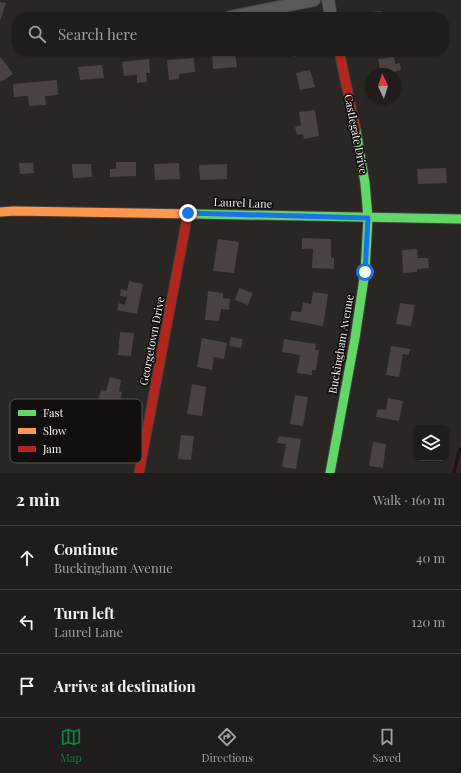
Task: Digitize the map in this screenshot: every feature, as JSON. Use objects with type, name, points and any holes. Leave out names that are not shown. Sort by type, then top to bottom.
[{"type":"street","points":[[255,12],[314,0]]},
{"type":"street","points":[[328,0],[330,12]]},
{"type":"street","name":"Castlegate Drive","points":[[340,56],[359,145],[365,183],[368,218]]},
{"type":"street","name":"Laurel Lane","points":[[0,212],[188,213],[461,219]]},
{"type":"street","name":"Georgetown Drive","points":[[142,457],[188,213]]},
{"type":"street","name":"Buckingham Avenue","points":[[330,473],[364,280],[368,218]]},
{"type":"street","name":"Georgetown Drive","points":[[139,473],[141,463]]},
{"type":"building","points":[[0,2],[6,3],[0,21]]},
{"type":"building","points":[[212,56],[235,56],[237,67],[213,69]]},
{"type":"building","points":[[1,57],[13,74],[1,82],[0,58]]},
{"type":"building","points":[[394,57],[395,64],[400,63],[401,68],[380,68],[378,59]]},
{"type":"building","points":[[194,58],[195,72],[179,74],[179,79],[169,80],[167,60]]},
{"type":"building","points":[[149,59],[150,73],[146,73],[147,82],[137,83],[137,75],[124,76],[122,62]]},
{"type":"building","points":[[102,65],[104,78],[80,80],[78,67]]},
{"type":"building","points":[[310,70],[315,87],[300,90],[296,73]]},
{"type":"building","points":[[57,80],[58,95],[45,96],[46,105],[29,106],[28,96],[14,97],[13,84]]},
{"type":"building","points":[[315,110],[319,136],[304,139],[303,134],[297,135],[295,127],[301,125],[299,112]]},
{"type":"building","points":[[116,162],[136,162],[136,176],[110,177],[110,169],[116,169]]},
{"type":"building","points":[[19,163],[33,163],[34,173],[20,174]]},
{"type":"building","points":[[179,163],[180,179],[155,180],[154,164]]},
{"type":"building","points":[[72,164],[91,164],[92,177],[73,178]]},
{"type":"building","points":[[227,164],[227,179],[200,180],[199,165]]},
{"type":"building","points":[[446,168],[447,183],[418,184],[417,169]]},
{"type":"building","points":[[302,238],[331,239],[331,258],[334,258],[334,269],[312,268],[313,249],[302,249]]},
{"type":"building","points":[[218,239],[239,242],[234,273],[213,271]]},
{"type":"building","points":[[417,249],[418,258],[428,258],[429,268],[417,269],[417,272],[403,273],[402,250]]},
{"type":"building","points":[[129,281],[143,284],[137,314],[117,310],[119,303],[125,305],[127,297],[120,296],[121,289],[127,291]]},
{"type":"building","points":[[239,288],[253,293],[248,305],[235,300]]},
{"type":"building","points":[[208,291],[223,293],[223,298],[230,299],[229,310],[221,309],[219,321],[205,320]]},
{"type":"building","points":[[313,292],[328,294],[323,326],[290,320],[292,311],[301,312],[303,302],[311,304]]},
{"type":"building","points":[[400,303],[415,305],[411,326],[396,324]]},
{"type":"building","points":[[120,332],[134,333],[131,356],[118,355]]},
{"type":"building","points":[[231,337],[243,339],[241,348],[229,346]]},
{"type":"building","points":[[202,338],[227,343],[224,359],[214,357],[212,370],[197,367]]},
{"type":"building","points":[[284,339],[316,344],[315,350],[319,350],[316,370],[312,370],[312,375],[297,373],[300,355],[282,352]]},
{"type":"building","points":[[391,346],[410,349],[409,355],[403,354],[399,377],[386,375]]},
{"type":"building","points":[[110,377],[121,380],[119,391],[122,392],[120,399],[99,399],[101,390],[106,391]]},
{"type":"building","points":[[192,384],[206,387],[202,416],[187,414]]},
{"type":"building","points":[[295,395],[308,397],[303,426],[290,424]]},
{"type":"building","points":[[388,398],[403,401],[399,421],[376,417],[378,409],[386,410]]},
{"type":"building","points":[[181,435],[194,436],[191,460],[178,459]]},
{"type":"building","points":[[279,436],[301,439],[296,469],[282,467],[286,444],[277,443]]},
{"type":"building","points":[[373,442],[386,444],[383,468],[369,466]]},
{"type":"waterway","points":[[454,473],[461,448]]},
{"type":"traffic: fast","points":[[330,473],[355,338],[365,272],[368,218],[365,183],[356,130]]},
{"type":"traffic: fast","points":[[195,214],[461,219]]},
{"type":"traffic: slow","points":[[0,212],[195,214]]},
{"type":"traffic: jam","points":[[340,56],[356,130]]},
{"type":"traffic: jam","points":[[142,457],[188,213]]},
{"type":"traffic: jam","points":[[139,473],[141,463]]},
{"type":"route","points":[[188,213],[368,218],[365,272]]}]
